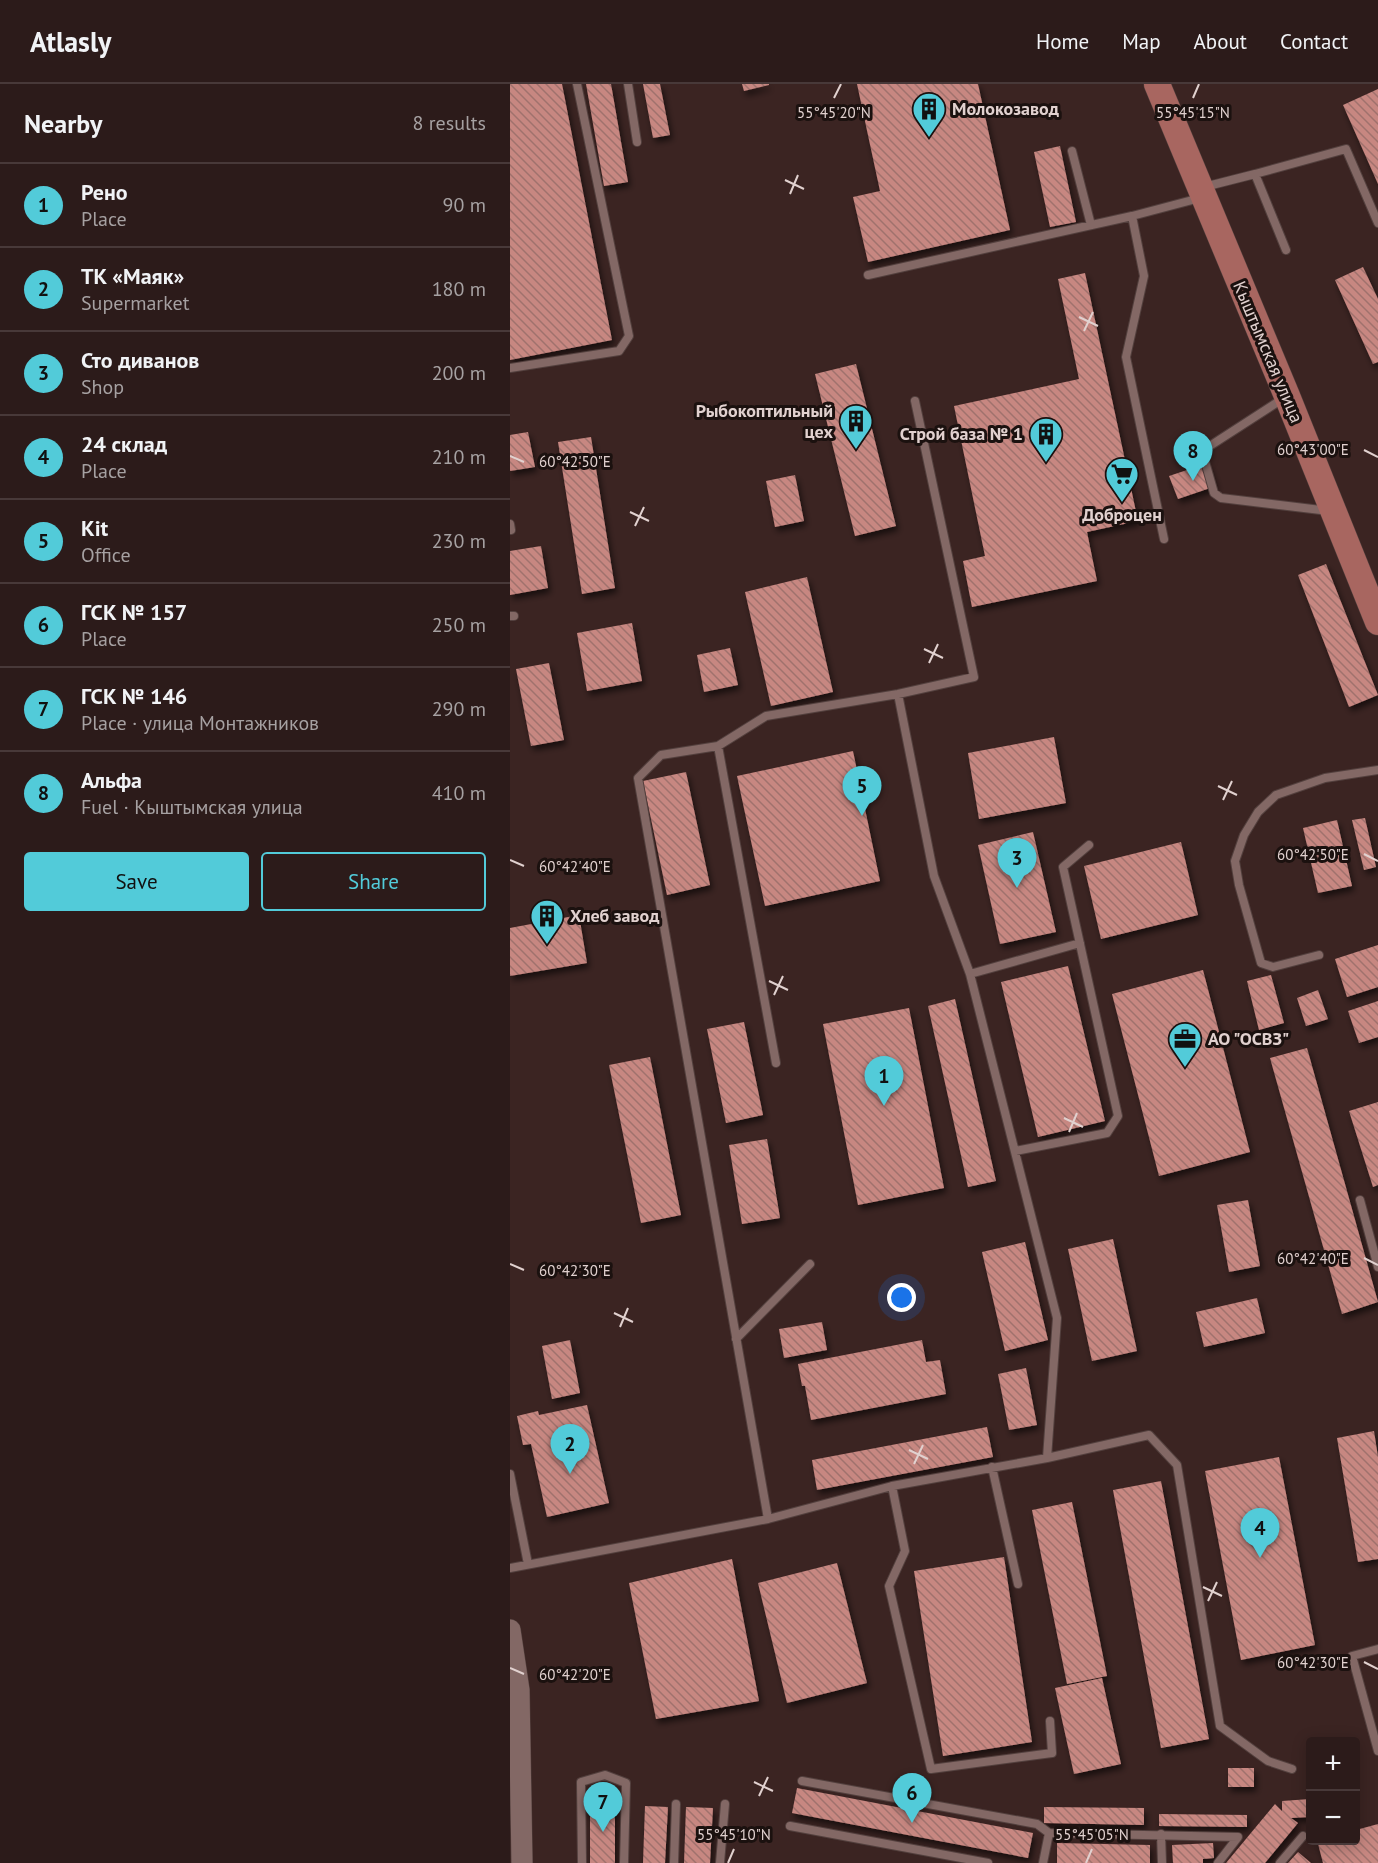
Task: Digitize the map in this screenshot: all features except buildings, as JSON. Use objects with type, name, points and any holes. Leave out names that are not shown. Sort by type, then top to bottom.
[{"type":"main road","name":"Кыштымская улица","points":[[1157,84],[1376,609]]},
{"type":"street","points":[[510,1630],[519,1690],[522,1863]]},
{"type":"lane","points":[[510,368],[619,351],[629,336],[578,84]]},
{"type":"lane","points":[[628,84],[637,142]]},
{"type":"lane","points":[[868,275],[1132,216],[1255,174],[1347,149],[1378,223]]},
{"type":"lane","points":[[1072,151],[1091,225]]},
{"type":"lane","points":[[1255,174],[1286,250]]},
{"type":"lane","points":[[1132,216],[1144,276],[1126,357],[1164,539]]},
{"type":"lane","points":[[1287,396],[1202,451],[1214,493],[1221,498],[1335,512]]},
{"type":"lane","points":[[768,1519],[638,777],[662,755],[718,746],[766,716],[898,694],[974,677],[915,401]]},
{"type":"lane","points":[[898,694],[934,876],[970,974],[1057,1318],[1047,1458]]},
{"type":"lane","points":[[718,746],[776,1063]]},
{"type":"lane","points":[[1319,955],[1273,967],[1261,963],[1239,885],[1235,861],[1244,836],[1258,812],[1276,795],[1325,778],[1378,770]]},
{"type":"lane","points":[[1015,1151],[1107,1132],[1118,1116],[1063,867],[1089,845]]},
{"type":"lane","points":[[970,974],[1080,943]]},
{"type":"lane","points":[[1360,1200],[1378,1267]]},
{"type":"lane","points":[[736,1339],[810,1264]]},
{"type":"lane","points":[[510,1568],[768,1519],[892,1486],[1047,1458],[1149,1435],[1177,1465],[1220,1726],[1268,1761],[1292,1769]]},
{"type":"lane","points":[[992,1467],[1018,1584]]},
{"type":"lane","points":[[510,1474],[528,1564]]},
{"type":"lane","points":[[892,1486],[905,1551],[890,1586],[931,1768],[1052,1753],[1050,1721]]},
{"type":"lane","points":[[1378,1649],[1352,1656],[1378,1751]]},
{"type":"lane","points":[[582,1863],[581,1782],[605,1776],[626,1783],[624,1863]]},
{"type":"lane","points":[[802,1781],[1037,1824],[1049,1833],[1161,1834],[1238,1838],[1218,1863]]},
{"type":"lane","points":[[674,1863],[676,1804]]},
{"type":"lane","points":[[720,1863],[725,1804]]},
{"type":"lane","points":[[790,1826],[988,1863]]},
{"type":"lane","points":[[1043,1863],[1049,1833]]},
{"type":"lane","points":[[1161,1834],[1162,1863]]},
{"type":"lane","points":[[1280,1863],[1303,1836]]},
{"type":"place","name":"Молокозавод","points":[[929,138]]},
{"type":"place","name":"Рыбокоптильный цех","points":[[856,450]]},
{"type":"place","name":"Строй база № 1","points":[[1046,463]]},
{"type":"place","name":"Альфа","points":[[1193,481]]},
{"type":"place","name":"Доброцен","points":[[1122,503]]},
{"type":"place","name":"Kit","points":[[862,816]]},
{"type":"place","name":"Сто диванов","points":[[1017,888]]},
{"type":"place","name":"Хлеб завод","points":[[547,945]]},
{"type":"place","name":"АО \"ОСВЗ\"","points":[[1185,1068]]},
{"type":"place","name":"Рено","points":[[884,1106]]},
{"type":"place","name":"ТК «Маяк»","points":[[570,1474]]},
{"type":"place","name":"24 склад","points":[[1260,1558]]},
{"type":"place","name":"ГСК № 157","points":[[912,1823]]},
{"type":"place","name":"ГСК № 146","points":[[603,1832]]}]
